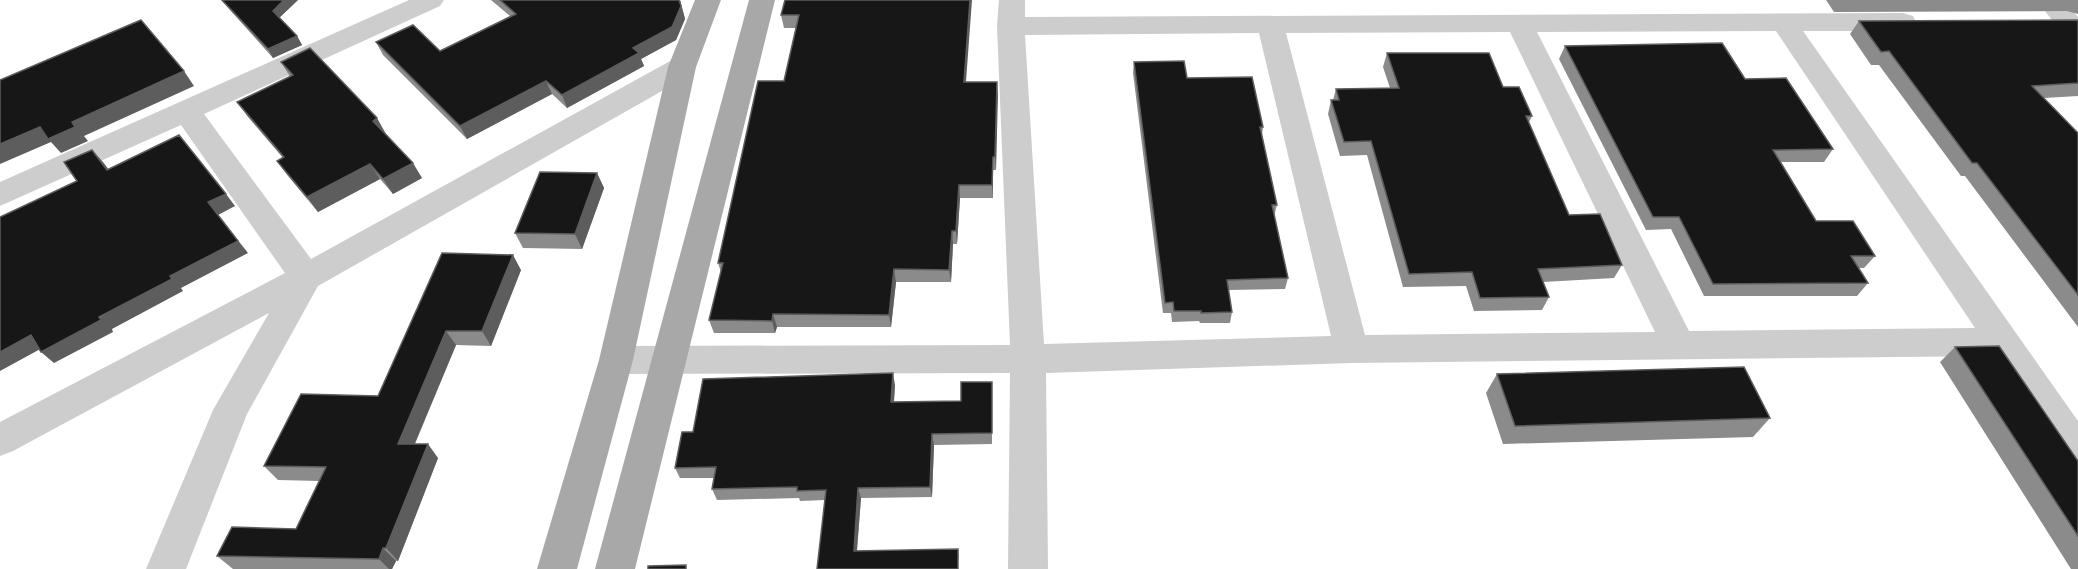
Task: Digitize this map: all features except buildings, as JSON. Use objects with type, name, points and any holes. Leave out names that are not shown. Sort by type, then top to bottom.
[{"type":"main road","points":[[557,569],[616,360],[682,67],[708,0]]},
{"type":"main road","points":[[615,569],[762,0]]},
{"type":"street","points":[[0,195],[431,0]]},
{"type":"street","points":[[2049,0],[2073,28]]},
{"type":"street","points":[[1028,569],[1029,359],[1011,13],[1270,25],[1926,22]]},
{"type":"street","points":[[1784,22],[2078,451]]},
{"type":"street","points":[[2032,22],[2073,28]]},
{"type":"street","points":[[1520,24],[1679,345]]},
{"type":"street","points":[[1270,25],[1351,349]]},
{"type":"street","points":[[0,440],[306,277],[682,67]]},
{"type":"street","points":[[186,110],[306,277]]},
{"type":"street","points":[[166,569],[231,410],[306,277]]},
{"type":"street","points":[[616,360],[1029,359],[1351,349],[2003,342]]}]
